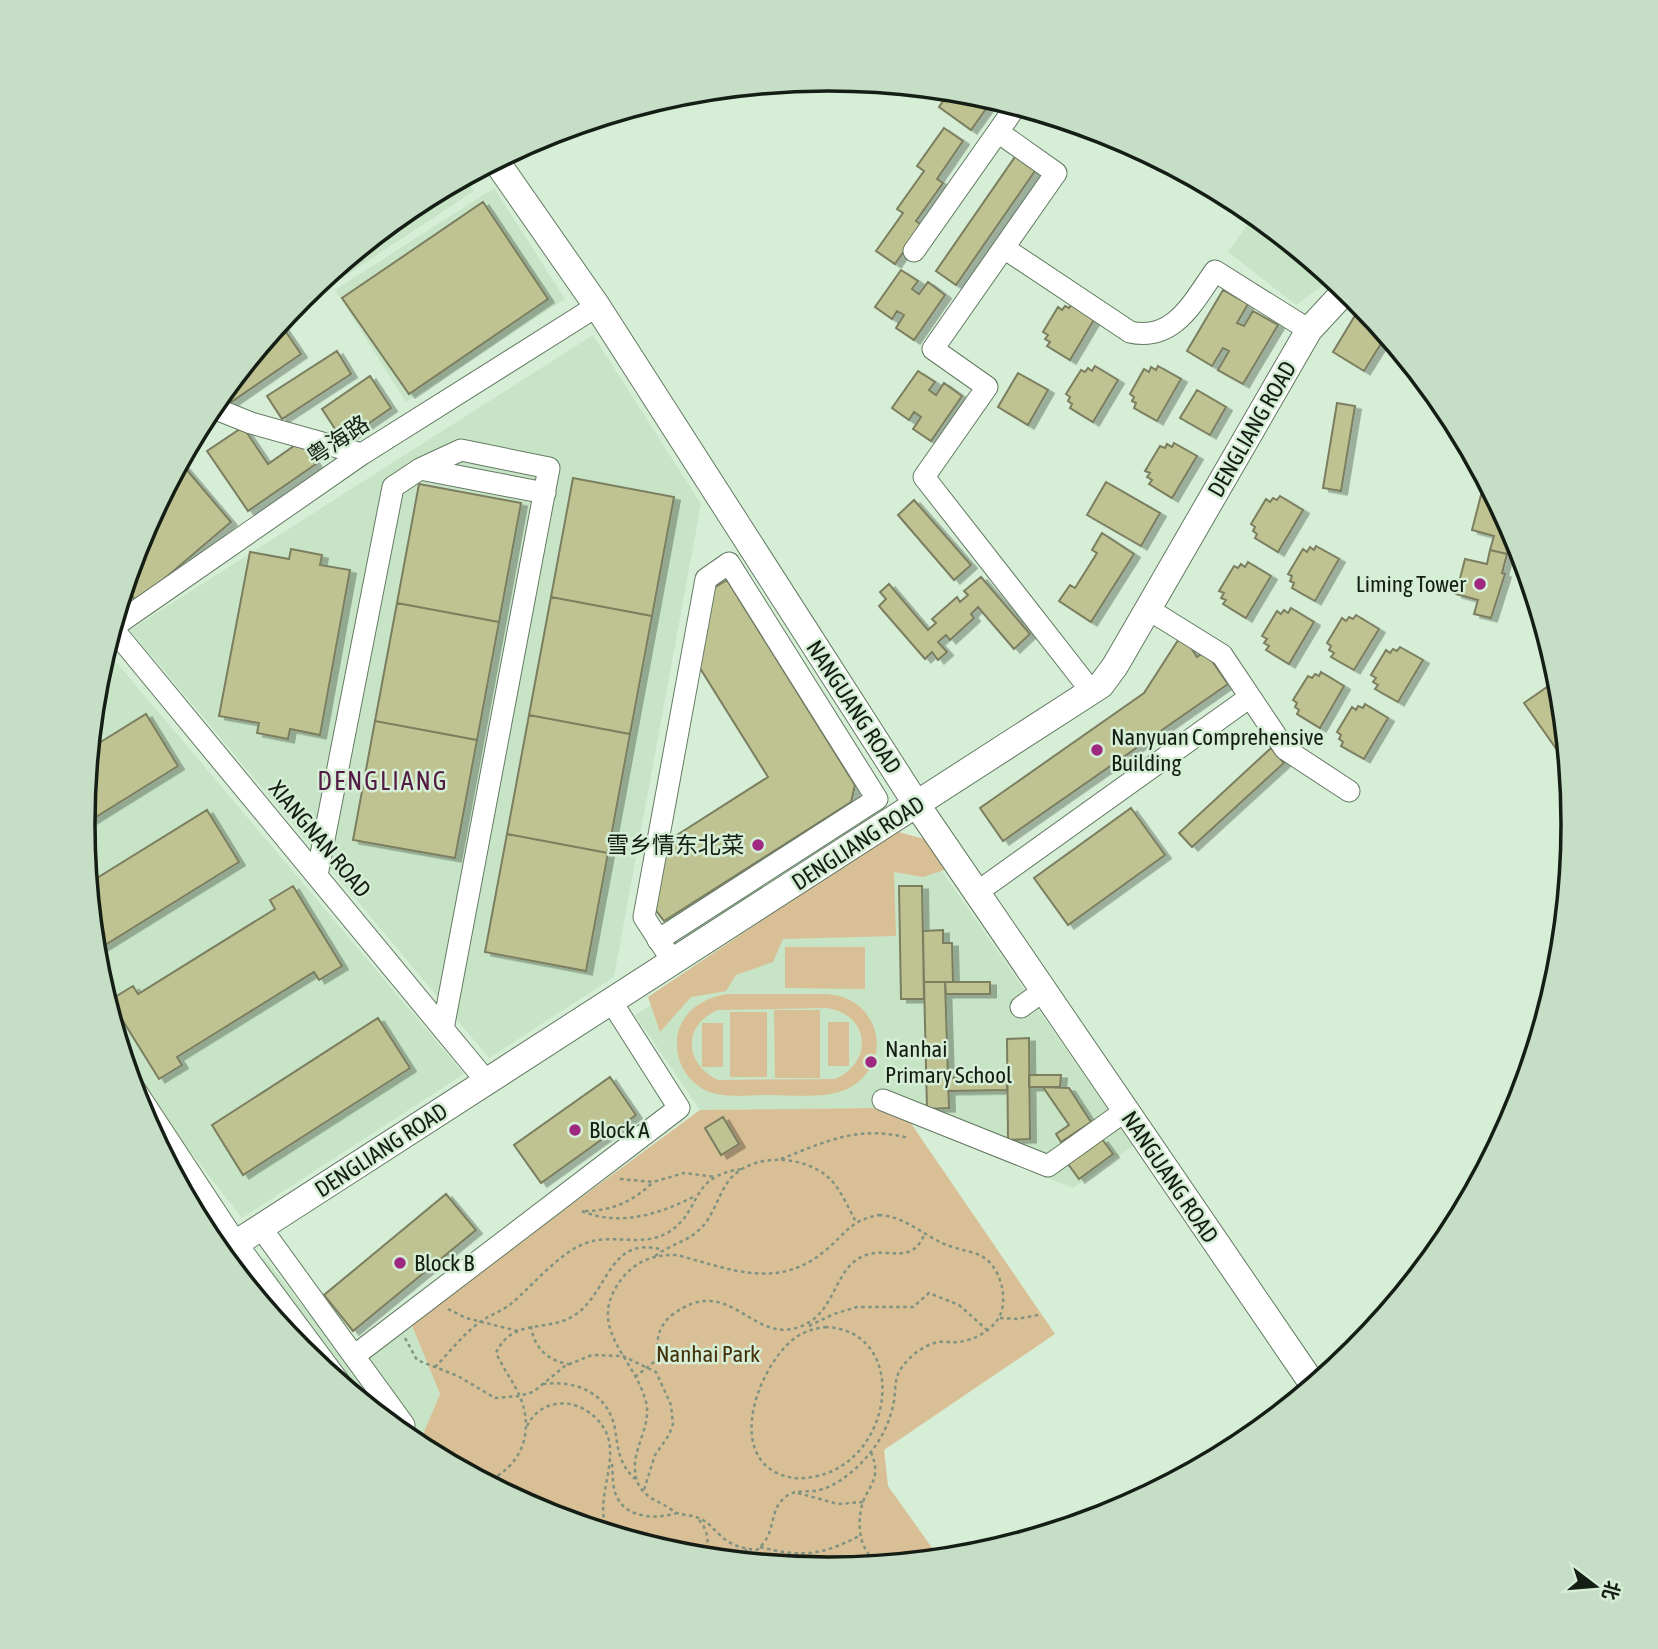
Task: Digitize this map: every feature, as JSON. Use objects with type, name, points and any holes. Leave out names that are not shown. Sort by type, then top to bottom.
[{"type":"main road","name":"NANGUANG ROAD","points":[[501,169],[597,306],[917,805],[1309,1379]]},
{"type":"main road","name":"DENGLIANG ROAD","points":[[230,1247],[1093,692],[1108,677],[1309,330],[1339,297]]},
{"type":"street","points":[[914,251],[1010,114]]},
{"type":"street","points":[[998,132],[1056,173],[933,349],[987,387],[924,477],[1093,692]]},
{"type":"street","points":[[1004,248],[1130,332],[1149,334],[1173,326],[1183,317],[1214,271],[1309,330]]},
{"type":"street","name":"粤海路","points":[[125,620],[362,454],[597,306]]},
{"type":"street","points":[[223,412],[251,423],[362,454]]},
{"type":"street","points":[[317,875],[393,487],[419,469],[461,450],[549,468],[443,1029]]},
{"type":"street","points":[[658,940],[877,799],[729,563],[706,579],[644,917],[658,940],[673,962]]},
{"type":"street","points":[[1148,609],[1222,655],[1285,749],[1349,792]]},
{"type":"street","name":"XIANGNAN ROAD","points":[[120,636],[487,1082]]},
{"type":"street","points":[[976,893],[1250,697]]},
{"type":"street","points":[[1021,1007],[1043,991]]},
{"type":"street","points":[[354,1356],[679,1108],[611,1002]]},
{"type":"street","points":[[883,1100],[1048,1166],[1125,1111]]},
{"type":"street","points":[[188,1181],[207,1212]]},
{"type":"street","points":[[261,1228],[399,1418]]},
{"type":"path","points":[[637,1481],[635,1460],[647,1405],[608,1325],[610,1299],[626,1275],[644,1261],[679,1244],[699,1230],[714,1211],[727,1182],[750,1164],[779,1160],[824,1141],[850,1134],[879,1132],[909,1138]]},
{"type":"path","points":[[779,1160],[800,1163],[827,1176],[840,1192],[856,1222]]},
{"type":"path","points":[[550,1206],[612,1219],[637,1217],[664,1210],[695,1196],[716,1177],[742,1169]]},
{"type":"path","points":[[593,1174],[639,1182],[653,1182],[684,1172],[716,1177]]},
{"type":"path","points":[[582,1211],[604,1210],[626,1203],[653,1182]]},
{"type":"path","points":[[435,1367],[479,1323],[509,1306],[571,1250],[606,1238],[642,1241],[665,1234],[688,1214],[695,1196]]},
{"type":"path","points":[[654,1257],[677,1255],[749,1274],[775,1274],[813,1259],[856,1222],[867,1217],[891,1216],[942,1243],[979,1254],[991,1265],[1000,1279],[1004,1295],[999,1318],[987,1330],[960,1342],[939,1342],[931,1345],[908,1360],[895,1379],[894,1402],[887,1425],[871,1452],[852,1471],[834,1483],[813,1491],[795,1492],[786,1496],[776,1507],[772,1530],[760,1548]]},
{"type":"path","points":[[635,1377],[659,1358],[657,1339],[664,1323],[684,1306],[694,1302],[725,1303],[754,1321],[776,1328],[787,1330],[809,1327],[825,1327],[843,1329],[859,1337],[874,1356],[881,1377],[882,1406],[874,1432],[858,1453],[826,1474],[791,1478],[774,1472],[760,1460],[753,1445],[752,1421],[758,1392],[771,1366],[788,1344],[805,1332],[809,1327],[828,1305],[842,1276],[856,1260],[875,1253],[907,1252],[918,1245],[925,1233]]},
{"type":"path","points":[[495,1477],[503,1473],[517,1457],[525,1438],[526,1427],[519,1396],[496,1353],[501,1341],[531,1326],[554,1325],[576,1314],[595,1297],[612,1266],[624,1254],[640,1247],[663,1250]]},
{"type":"path","points":[[809,1327],[834,1314],[857,1307],[913,1307],[929,1293],[958,1305],[987,1330]]},
{"type":"path","points":[[434,1295],[453,1312],[479,1323],[518,1331]]},
{"type":"path","points":[[999,1318],[1017,1320],[1038,1315]]},
{"type":"path","points":[[397,1323],[417,1360],[458,1376],[495,1398],[533,1392],[569,1364],[592,1355],[624,1356],[656,1373],[671,1405],[673,1424],[655,1455],[643,1493]]},
{"type":"path","points":[[531,1326],[536,1343],[545,1355],[569,1364]]},
{"type":"path","points":[[541,1384],[580,1386],[596,1396],[608,1410],[612,1420],[620,1459],[643,1493],[677,1513],[694,1516],[711,1525],[726,1541],[746,1549],[760,1548],[788,1555],[834,1548],[861,1535]]},
{"type":"path","points":[[526,1427],[535,1415],[549,1405],[575,1405],[593,1415],[609,1440],[614,1490],[623,1506],[637,1514],[649,1516],[677,1513]]},
{"type":"path","points":[[870,1556],[862,1543],[860,1514],[874,1476],[871,1452]]},
{"type":"path","points":[[604,1522],[602,1503],[611,1459]]},
{"type":"path","points":[[795,1492],[838,1504],[863,1502]]},
{"type":"path","points":[[694,1516],[705,1528],[708,1536],[707,1548]]},
{"type":"path","points":[[746,1549],[746,1553]]},
{"type":"shaded area","points":[[470,185],[474,191],[335,283],[421,215]]},
{"type":"shaded area","points":[[494,188],[565,299],[406,402],[335,290]]},
{"type":"shaded area","points":[[1248,223],[1325,284],[1296,305],[1228,252]]},
{"type":"shaded area","points":[[593,335],[701,504],[614,977],[489,1058],[130,630]]},
{"type":"shaded area","points":[[115,660],[464,1074],[242,1218],[148,1098],[120,1014],[102,920],[95,824],[102,729]]},
{"type":"shaded area","name":"Nanhai Primary School","points":[[897,849],[930,854],[1133,1146],[1073,1188],[875,1108],[700,1110],[635,1015]]},
{"type":"shaded area","points":[[265,1258],[353,1371],[411,1323],[440,1394],[423,1435],[345,1376],[310,1343],[246,1269]]},
{"type":"green space","points":[[895,831],[924,839],[947,869],[923,877],[894,872],[896,936],[783,939],[773,962],[736,975],[726,991],[691,997],[660,1032],[648,997]]},
{"type":"green space","points":[[785,947],[865,947],[865,989],[785,988]]},
{"type":"green space","points":[[827,994],[848,999],[865,1012],[873,1025],[877,1044],[873,1062],[865,1075],[854,1085],[828,1094],[736,1096],[712,1093],[689,1078],[678,1054],[677,1036],[691,1011],[717,996]],"holes":[[[826,1008],[851,1019],[862,1039],[857,1061],[835,1079],[718,1080],[707,1073],[694,1055],[693,1035],[698,1025],[718,1010]]]},
{"type":"green space","points":[[774,1010],[820,1010],[820,1078],[775,1078]]},
{"type":"green space","points":[[730,1012],[767,1012],[767,1077],[730,1077]]},
{"type":"green space","points":[[828,1022],[849,1022],[849,1066],[828,1066]]},
{"type":"green space","points":[[702,1023],[723,1023],[723,1067],[702,1067]]},
{"type":"green space","name":"Nanhai Park","points":[[875,1108],[910,1122],[1055,1334],[884,1450],[888,1486],[934,1550],[829,1558],[733,1552],[686,1544],[593,1519],[548,1502],[462,1460],[423,1435],[440,1394],[411,1323],[700,1110]]},
{"type":"building","points":[[944,100],[986,108],[971,130],[939,107]]},
{"type":"building","points":[[944,128],[963,141],[937,179],[943,183],[916,221],[922,225],[895,264],[876,251],[903,213],[897,209],[924,171],[917,166]]},
{"type":"building","points":[[1017,154],[1037,168],[956,285],[936,271]]},
{"type":"building","points":[[483,202],[548,299],[409,394],[342,298]]},
{"type":"building","points":[[901,270],[918,281],[912,289],[919,294],[928,282],[945,295],[914,340],[896,328],[904,315],[897,311],[892,319],[875,307]]},
{"type":"building","points":[[1223,290],[1248,304],[1237,323],[1244,326],[1253,311],[1278,325],[1243,384],[1218,370],[1229,351],[1223,348],[1212,366],[1187,351]]},
{"type":"building","points":[[1072,304],[1095,318],[1070,360],[1047,346],[1050,342],[1045,339],[1048,335],[1043,332],[1058,307],[1062,310]]},
{"type":"building","points":[[1356,314],[1382,343],[1364,371],[1333,352]]},
{"type":"building","points":[[286,332],[301,354],[230,403],[247,378]]},
{"type":"building","points":[[337,351],[351,374],[282,419],[267,396]]},
{"type":"building","points":[[1095,366],[1118,380],[1093,422],[1070,408],[1070,397],[1066,394],[1081,370],[1085,372],[1088,368],[1092,371]]},
{"type":"building","points":[[1158,366],[1181,379],[1157,421],[1134,408],[1136,403],[1132,401],[1134,397],[1130,394],[1144,369],[1149,372],[1151,367],[1156,370]]},
{"type":"building","points":[[918,371],[935,382],[929,390],[936,395],[944,383],[962,396],[931,441],[913,429],[921,417],[914,412],[909,420],[892,408]]},
{"type":"building","points":[[1018,373],[1048,390],[1028,425],[998,407]]},
{"type":"building","points":[[370,376],[391,408],[343,441],[322,409]]},
{"type":"building","points":[[1197,390],[1226,407],[1210,435],[1180,418]]},
{"type":"building","points":[[1337,403],[1355,406],[1341,491],[1323,488]]},
{"type":"building","points":[[243,427],[268,464],[301,441],[316,464],[248,511],[207,451]]},
{"type":"building","points":[[1174,443],[1197,456],[1172,498],[1149,484],[1152,480],[1147,477],[1150,473],[1145,471],[1160,446],[1165,448],[1167,444],[1172,447]]},
{"type":"building","points":[[187,470],[231,522],[137,602],[132,596],[151,544]]},
{"type":"building","points":[[573,478],[674,497],[652,616],[551,597]]},
{"type":"building","points":[[1106,482],[1160,513],[1141,546],[1087,515]]},
{"type":"building","points":[[419,484],[521,503],[499,622],[397,603]]},
{"type":"building","points":[[1481,495],[1485,496],[1507,544],[1507,554],[1490,550],[1494,536],[1472,530]]},
{"type":"building","points":[[1280,496],[1303,510],[1278,552],[1255,538],[1255,527],[1251,524],[1266,499],[1270,502]]},
{"type":"building","points":[[914,500],[971,565],[954,580],[898,515]]},
{"type":"building","points":[[1102,533],[1134,554],[1091,622],[1059,601],[1070,585],[1075,588],[1097,553],[1092,550]]},
{"type":"building","points":[[1316,546],[1339,559],[1315,601],[1292,588],[1292,576],[1288,574],[1303,549],[1307,552],[1310,547],[1314,550]]},
{"type":"building","points":[[291,549],[322,555],[320,565],[350,570],[320,735],[290,729],[288,739],[257,733],[259,723],[219,716],[250,552],[289,559]]},
{"type":"building","name":"Liming Tower","points":[[1490,550],[1507,554],[1502,573],[1505,574],[1491,618],[1474,614],[1478,600],[1456,594],[1465,559],[1487,564]]},
{"type":"building","points":[[1248,562],[1271,576],[1246,618],[1223,604],[1226,600],[1221,598],[1224,593],[1219,591],[1234,566],[1238,568],[1241,564],[1245,567]]},
{"type":"building","points":[[981,577],[1030,634],[1014,649],[978,607],[971,614],[974,618],[950,640],[946,635],[938,642],[947,652],[938,660],[932,652],[925,659],[879,606],[886,599],[880,592],[889,584],[928,630],[936,623],[932,619],[957,597],[960,602],[968,595],[964,591]]},
{"type":"building","points":[[727,580],[855,785],[851,802],[664,921],[654,908],[666,842],[768,777],[698,665],[712,589]]},
{"type":"building","points":[[551,597],[652,616],[630,734],[529,715]]},
{"type":"building","points":[[397,603],[499,622],[477,740],[375,721]]},
{"type":"building","points":[[1291,608],[1314,622],[1289,664],[1266,650],[1269,646],[1264,643],[1267,639],[1262,636],[1277,611],[1281,614],[1284,610],[1288,613]]},
{"type":"building","points":[[1356,615],[1379,629],[1354,670],[1331,657],[1334,653],[1329,650],[1331,646],[1327,643],[1342,618],[1346,621]]},
{"type":"building","name":"Nanyuan Comprehensive Building","points":[[1182,634],[1197,657],[1205,651],[1228,684],[1003,841],[980,808],[1144,693]]},
{"type":"building","points":[[1400,647],[1423,660],[1398,702],[1375,689],[1378,685],[1373,682],[1376,678],[1371,675],[1386,650],[1390,653]]},
{"type":"building","points":[[1321,672],[1344,686],[1320,728],[1297,714],[1297,703],[1293,700],[1308,676],[1319,676]]},
{"type":"building","points":[[1549,686],[1558,752],[1524,703]]},
{"type":"building","points":[[1365,704],[1388,718],[1364,759],[1341,746],[1341,735],[1337,732],[1352,707],[1356,710],[1358,706],[1363,708]]},
{"type":"building","points":[[146,714],[178,766],[95,817],[101,742]]},
{"type":"building","points":[[529,715],[630,734],[608,853],[507,834]]},
{"type":"building","points":[[375,721],[477,740],[455,858],[353,840]]},
{"type":"building","points":[[1271,748],[1284,763],[1192,847],[1179,833]]},
{"type":"building","points":[[1131,808],[1165,855],[1068,925],[1034,878]]},
{"type":"building","points":[[207,810],[239,862],[106,944],[98,878]]},
{"type":"building","points":[[507,834],[608,853],[586,971],[485,952]]},
{"type":"building","points":[[293,886],[342,966],[319,980],[314,972],[177,1057],[182,1065],[159,1079],[121,1018],[116,996],[133,986],[138,994],[275,909],[270,900]]},
{"type":"building","points":[[899,886],[922,886],[924,999],[901,999]]},
{"type":"building","points":[[943,930],[943,943],[952,943],[953,982],[924,982],[923,931]]},
{"type":"building","points":[[924,982],[945,982],[949,1108],[927,1109]]},
{"type":"building","points":[[945,982],[990,982],[990,994],[946,994]]},
{"type":"building","points":[[378,1018],[410,1068],[243,1175],[212,1125]]},
{"type":"building","points":[[1029,1038],[1030,1139],[1008,1140],[1007,1039]]},
{"type":"building","points":[[1029,1075],[1061,1075],[1060,1087],[1029,1087]]},
{"type":"building","name":"Block A","points":[[610,1077],[636,1115],[541,1183],[514,1145]]},
{"type":"building","points":[[1007,1077],[1007,1090],[948,1091],[948,1078]]},
{"type":"building","points":[[1043,1087],[1069,1088],[1091,1122],[1061,1142],[1056,1134],[1069,1125]]},
{"type":"building","points":[[723,1117],[739,1144],[721,1155],[705,1128]]},
{"type":"building","points":[[1102,1139],[1113,1154],[1079,1179],[1068,1164]]},
{"type":"building","name":"Block B","points":[[446,1194],[476,1230],[353,1331],[324,1295]]},
{"type":"place","name":"Liming Tower","points":[[1480,584]]},
{"type":"place","name":"Nanyuan Comprehensive Building","points":[[1097,750]]},
{"type":"place","name":"雪乡情东北菜","points":[[758,845]]},
{"type":"place","name":"Nanhai Primary School","points":[[871,1062]]},
{"type":"place","name":"Block A","points":[[575,1130]]},
{"type":"place","name":"Block B","points":[[400,1263]]},
{"type":"district","name":"DENGLIANG","points":[[383,781]]}]
